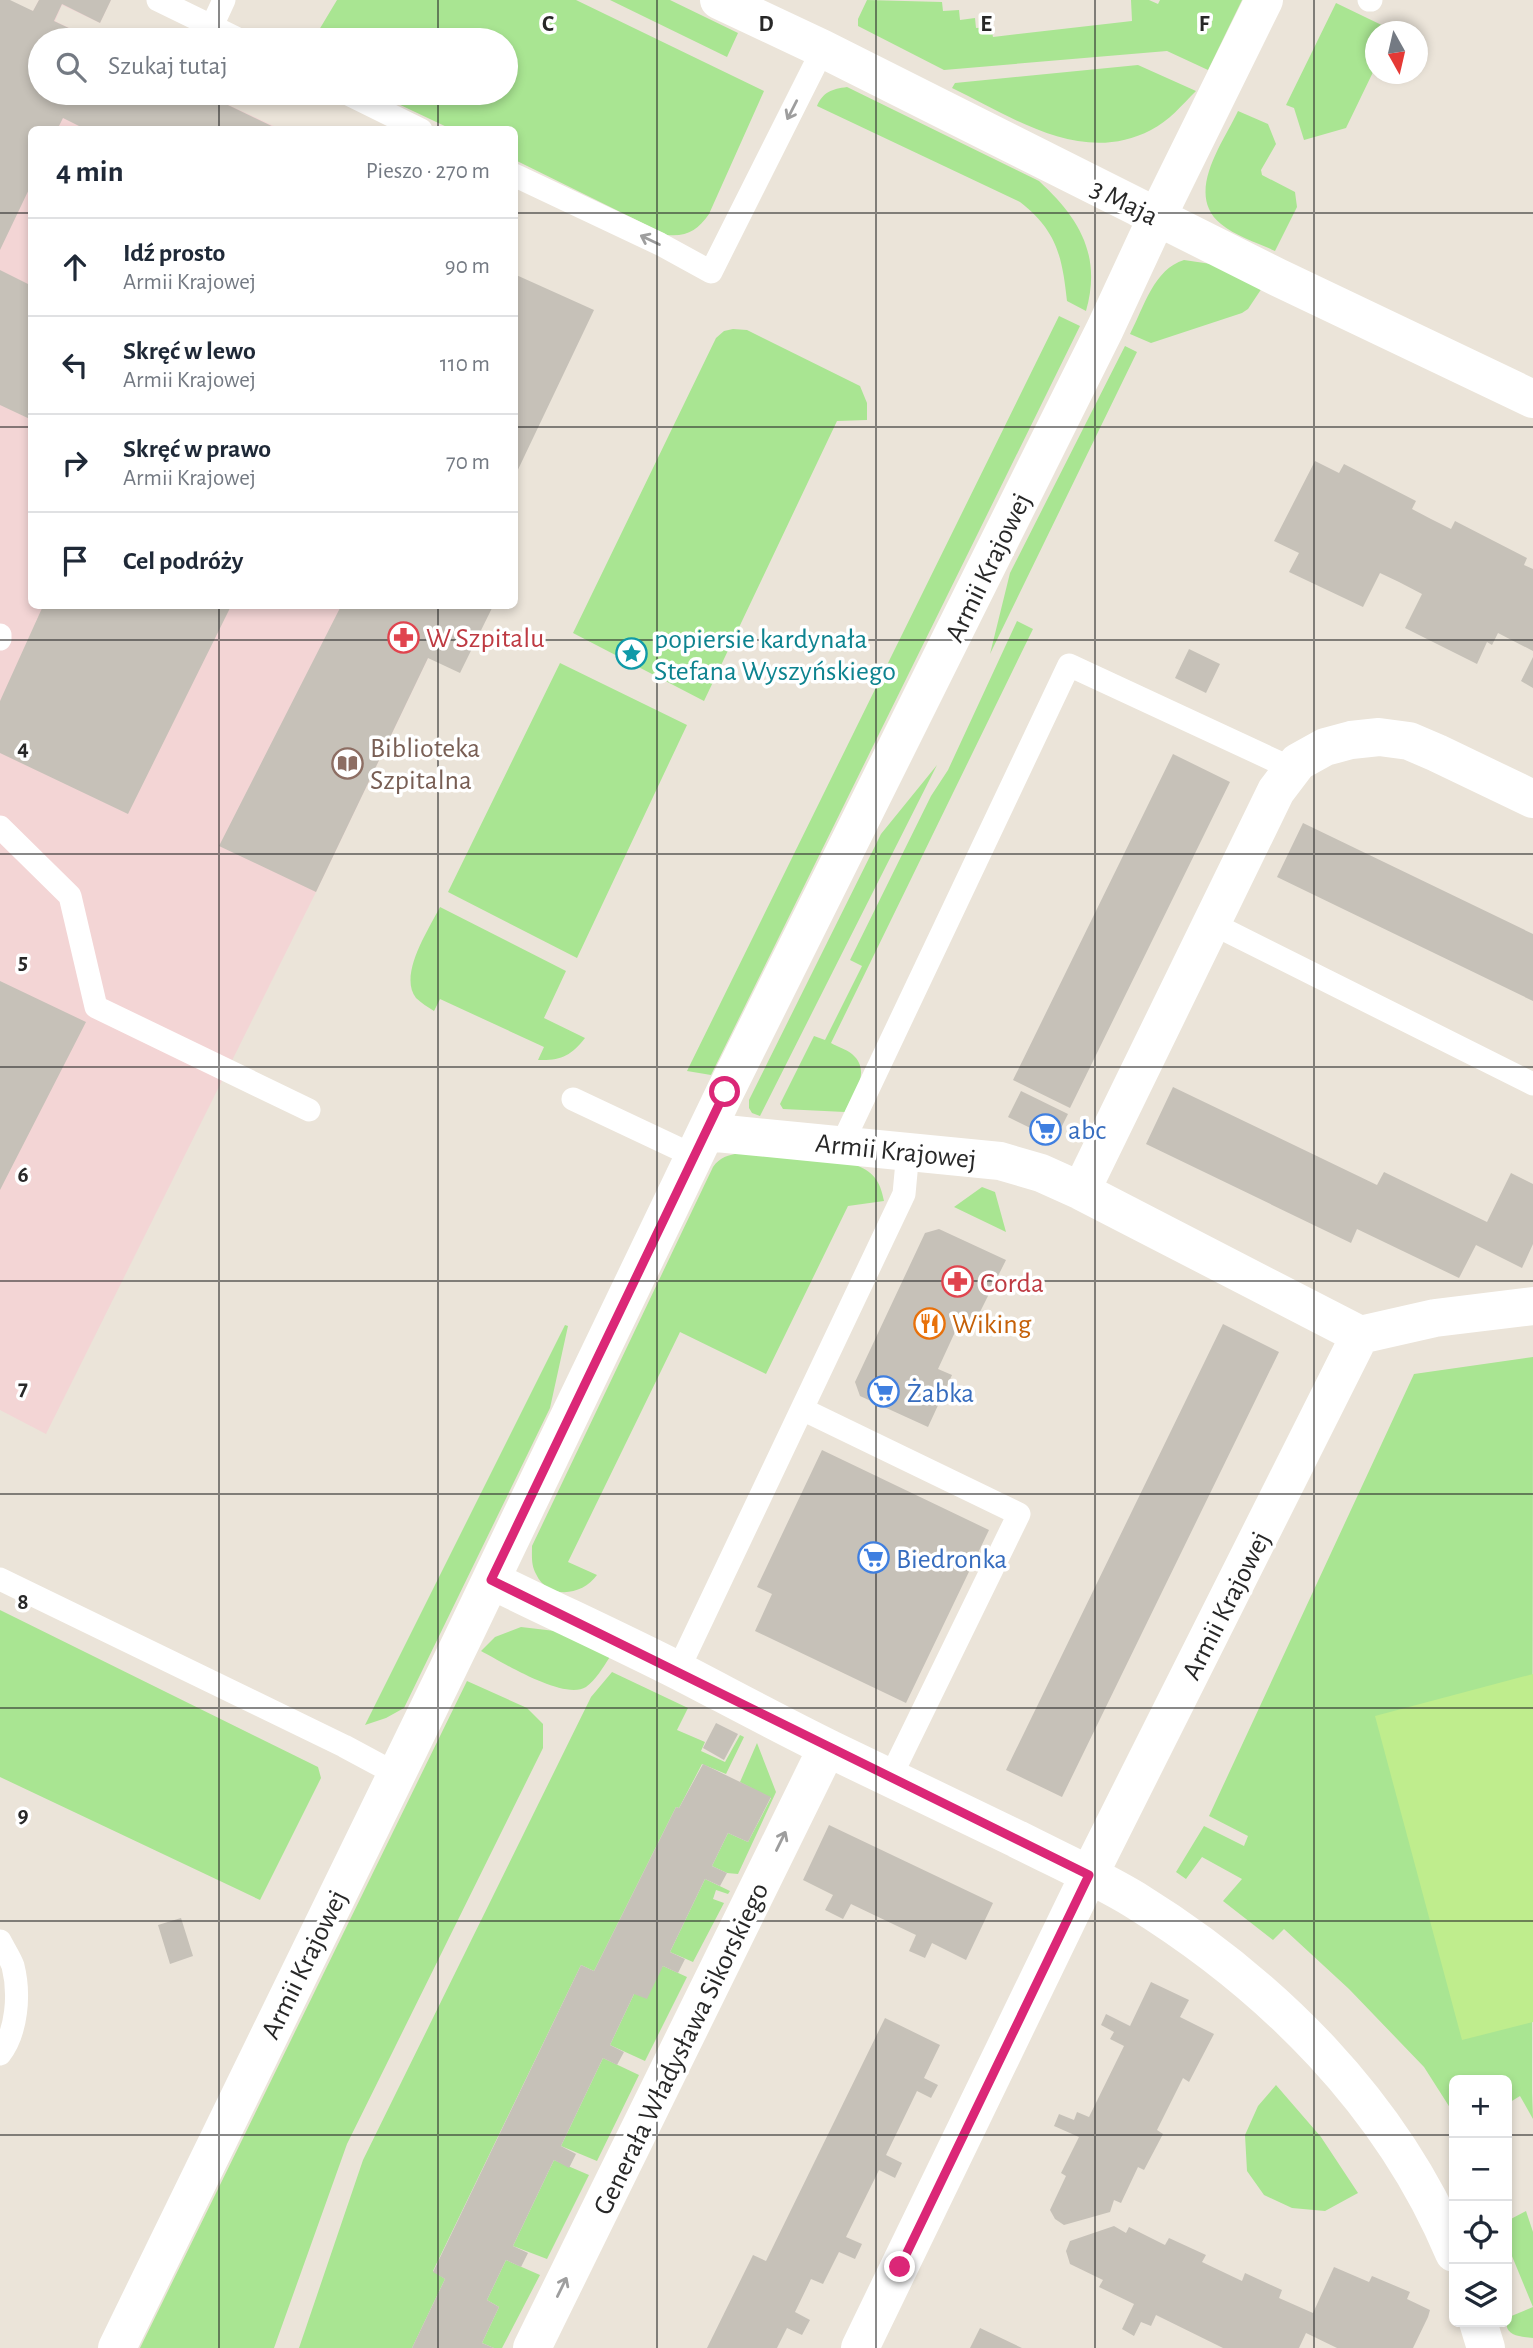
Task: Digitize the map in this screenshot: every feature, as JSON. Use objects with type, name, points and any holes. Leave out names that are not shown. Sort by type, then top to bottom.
[{"type":"street","name":"3 Maja","points":[[719,0],[1533,399]]},
{"type":"street","name":"Armii Krajowej","points":[[117,2348],[700,1144],[1105,329],[1264,0]]},
{"type":"street","points":[[1081,1191],[1276,791],[1298,762],[1325,747],[1351,740],[1379,737],[1409,741],[1533,799]]},
{"type":"street","name":"Armii Krajowej","points":[[700,1144],[842,1144],[1000,1161],[1041,1173],[1081,1191],[1360,1335],[1089,1875],[860,2348]]},
{"type":"street","points":[[1360,1335],[1435,1318],[1533,1306]]},
{"type":"street","points":[[491,1580],[678,1670],[827,1748],[1135,1900],[1236,1971],[1321,2049],[1365,2099],[1415,2172],[1449,2240]]},
{"type":"street","name":"Generała Władysława Sikorskiego","points":[[532,2348],[827,1748]]},
{"type":"street","points":[[1480,2327],[1486,2348]]},
{"type":"lane","points":[[158,0],[215,28]]},
{"type":"lane","points":[[211,28],[224,0]]},
{"type":"lane","points":[[518,177],[660,244],[710,272],[823,49]]},
{"type":"lane","points":[[370,105],[413,126]]},
{"type":"lane","points":[[842,1144],[1069,665],[1293,769]]},
{"type":"lane","points":[[0,827],[70,896],[96,1007],[309,1110]]},
{"type":"lane","points":[[1211,923],[1533,1084]]},
{"type":"lane","points":[[573,1099],[700,1144]]},
{"type":"lane","points":[[678,1670],[904,1194],[908,1151]]},
{"type":"lane","points":[[802,1409],[1018,1514],[890,1778]]},
{"type":"lane","points":[[0,1579],[286,1717],[396,1774]]},
{"type":"lane","points":[[0,1941],[12,1966],[17,2007],[6,2047],[0,2054]]},
{"type":"shaded area","points":[[0,0],[33,11],[39,0],[111,0],[100,23],[62,5],[55,21],[69,28],[28,28],[28,105],[229,105],[274,126],[28,126],[28,609],[452,609],[316,892],[46,1434],[0,1410]]},
{"type":"green space","points":[[337,0],[576,0],[764,91],[709,214],[691,231],[680,235],[667,235],[518,161],[518,126],[445,126],[400,105],[518,105],[518,28],[320,28]]},
{"type":"green space","points":[[610,0],[670,0],[738,33],[727,57]]},
{"type":"green space","points":[[867,0],[942,2],[943,11],[959,10],[960,20],[975,18],[976,28],[991,27],[993,37],[1132,21],[1131,0],[1149,0],[1158,4],[1160,0],[1242,0],[1208,70],[1167,51],[944,70],[858,26],[858,19]]},
{"type":"green space","points":[[1336,3],[1373,21],[1365,21],[1365,84],[1367,84],[1346,128],[1304,140],[1294,108],[1286,105]]},
{"type":"green space","points":[[1138,65],[1196,91],[1158,126],[1125,140],[1100,143],[1049,134],[952,88],[955,83]]},
{"type":"green space","points":[[847,87],[1039,181],[1065,209],[1084,239],[1091,272],[1086,311],[1067,301],[1056,246],[1042,223],[1020,202],[817,106],[829,92]]},
{"type":"green space","points":[[1238,111],[1268,124],[1276,144],[1261,170],[1262,175],[1295,192],[1297,207],[1275,251],[1240,236],[1221,224],[1210,212],[1206,198],[1210,168]]},
{"type":"green space","points":[[1184,260],[1211,264],[1262,288],[1248,309],[1242,313],[1151,343],[1130,334],[1157,280]]},
{"type":"green space","points":[[1059,316],[1080,326],[711,1075],[687,1071]]},
{"type":"green space","points":[[747,330],[860,386],[867,403],[867,420],[837,421],[704,701],[573,633],[716,338],[724,331]]},
{"type":"green space","points":[[1125,346],[1137,352],[990,654],[1010,573]]},
{"type":"green space","points":[[1017,621],[1033,629],[831,1043],[850,1052],[858,1061],[861,1075],[856,1090],[845,1112],[783,1109],[780,1104],[814,1036],[825,1040],[862,966],[850,960],[931,796],[948,770]]},
{"type":"green space","points":[[560,663],[687,725],[577,958],[448,892]]},
{"type":"green space","points":[[937,765],[760,1116],[752,1113],[749,1100],[881,834]]},
{"type":"green space","points":[[440,907],[566,971],[544,1018],[585,1038],[575,1049],[553,1060],[538,1060],[544,1047],[440,999],[434,1011],[416,998],[411,988],[413,965]]},
{"type":"green space","points":[[740,1153],[853,1164],[874,1177],[884,1201],[848,1206],[766,1374],[680,1332],[568,1562],[597,1575],[591,1582],[574,1591],[548,1588],[534,1571],[532,1546],[713,1167],[725,1157]]},
{"type":"green space","points":[[982,1187],[995,1192],[1006,1232],[954,1207]]},
{"type":"green space","points":[[565,1325],[568,1326],[550,1408],[404,1708],[365,1725]]},
{"type":"green space","points":[[1533,1357],[1533,2119],[1520,2096],[1512,2101],[1512,2075],[1449,2075],[1449,2106],[1424,2067],[1349,1989],[1284,1929],[1273,1940],[1223,1901],[1242,1879],[1202,1857],[1186,1879],[1176,1872],[1204,1826],[1244,1846],[1248,1836],[1209,1816],[1414,1374]]},
{"type":"green space","points":[[0,1610],[318,1767],[321,1778],[260,1900],[0,1777]]},
{"type":"green space","points":[[521,1627],[555,1631],[610,1657],[590,1684],[576,1690],[549,1685],[481,1651],[495,1637]]},
{"type":"green space","points":[[612,1672],[688,1708],[677,1730],[705,1742],[701,1751],[725,1762],[740,1735],[744,1737],[726,1774],[702,1764],[679,1808],[676,1807],[594,1971],[581,1965],[433,2271],[445,2279],[412,2348],[299,2348],[363,2160],[591,1697]]},
{"type":"green space","points":[[1533,1674],[1533,2022],[1462,2040],[1375,1716]]},
{"type":"green space","points":[[467,1681],[527,1708],[543,1724],[543,1748],[347,2144],[274,2348],[140,2348]]},
{"type":"green space","points":[[757,1743],[776,1792],[738,1874],[727,1873],[712,1866],[728,1833],[748,1842],[771,1798],[740,1782]]},
{"type":"green space","points":[[705,1879],[730,1891],[728,1894],[716,1890],[713,1899],[724,1903],[693,1962],[670,1952]]},
{"type":"green space","points":[[663,1966],[687,1977],[645,2061],[610,2045],[634,1994]]},
{"type":"green space","points":[[603,2058],[639,2075],[597,2161],[561,2146]]},
{"type":"green space","points":[[1276,2085],[1321,2137],[1358,2193],[1325,2211],[1292,2208],[1264,2195],[1247,2171],[1245,2135],[1258,2106]]},
{"type":"green space","points":[[554,2160],[589,2175],[547,2259],[513,2246]]},
{"type":"green space","points":[[1526,2211],[1533,2232],[1533,2307],[1512,2256],[1512,2218]]},
{"type":"green space","points":[[506,2260],[540,2275],[502,2348],[494,2348],[482,2343],[499,2307],[487,2300]]},
{"type":"green space","points":[[1533,2307],[1533,2338],[1517,2336],[1509,2331],[1507,2327],[1512,2327],[1512,2316]]},
{"type":"building","points":[[0,0],[10,0],[33,11],[39,0],[111,0],[100,23],[62,4],[54,21],[69,28],[28,28],[28,105],[228,105],[272,126],[79,126],[63,118],[59,126],[28,126],[28,191],[0,250]]},
{"type":"building","points":[[0,270],[28,284],[28,418],[0,405]]},
{"type":"building","points":[[518,276],[594,310],[518,470]]},
{"type":"building","points":[[1315,461],[1339,473],[1344,464],[1416,501],[1412,509],[1431,519],[1451,529],[1455,521],[1527,558],[1524,565],[1533,569],[1533,651],[1498,633],[1492,645],[1487,642],[1477,664],[1405,628],[1422,594],[1399,582],[1380,573],[1363,607],[1289,572],[1299,553],[1274,541]]},
{"type":"building","points":[[42,609],[230,609],[128,814],[0,753],[0,701]]},
{"type":"building","points":[[339,609],[492,609],[460,673],[428,658],[316,892],[219,846]]},
{"type":"building","points":[[1189,649],[1220,664],[1206,693],[1175,678]]},
{"type":"building","points":[[1533,657],[1533,688],[1521,681]]},
{"type":"building","points":[[1173,754],[1230,782],[1070,1108],[1013,1080]]},
{"type":"building","points":[[1303,823],[1533,934],[1533,1001],[1277,877]]},
{"type":"building","points":[[0,981],[86,1022],[0,1190]]},
{"type":"building","points":[[1173,1087],[1377,1185],[1384,1172],[1487,1222],[1511,1173],[1533,1184],[1533,1244],[1522,1268],[1476,1245],[1459,1278],[1357,1229],[1351,1243],[1146,1144]]},
{"type":"building","points":[[1021,1091],[1068,1114],[1055,1140],[1008,1117]]},
{"type":"building","points":[[939,1229],[1006,1260],[974,1324],[961,1319],[938,1369],[952,1375],[928,1427],[860,1396],[855,1382],[925,1233]]},
{"type":"building","points":[[1223,1324],[1279,1352],[1062,1797],[1006,1770]]},
{"type":"building","name":"Biedronka","points":[[822,1450],[989,1530],[906,1703],[755,1631],[772,1594],[757,1587]]},
{"type":"building","points":[[716,1723],[738,1734],[724,1760],[703,1748]]},
{"type":"building","points":[[703,1764],[771,1797],[748,1842],[728,1833],[712,1866],[727,1873],[720,1886],[705,1879],[670,1952],[685,1959],[678,1973],[663,1966],[647,1999],[634,1994],[610,2045],[624,2052],[617,2065],[603,2058],[561,2146],[576,2154],[569,2168],[554,2160],[513,2246],[528,2253],[521,2267],[506,2260],[487,2300],[499,2307],[482,2343],[494,2348],[412,2348],[445,2279],[433,2272],[581,1965],[594,1971],[676,1807],[679,1808]]},
{"type":"building","points":[[829,1825],[993,1903],[966,1960],[932,1943],[925,1958],[909,1951],[916,1935],[851,1904],[843,1919],[825,1910],[833,1895],[803,1880]]},
{"type":"building","points":[[181,1918],[193,1956],[170,1964],[158,1925]]},
{"type":"building","points":[[1151,1982],[1189,2000],[1180,2017],[1214,2034],[1189,2082],[1183,2078],[1157,2130],[1163,2134],[1144,2170],[1138,2167],[1121,2203],[1114,2200],[1110,2212],[1064,2225],[1055,2219],[1050,2210],[1066,2176],[1061,2173],[1079,2137],[1054,2126],[1059,2114],[1074,2120],[1077,2112],[1089,2117],[1124,2046],[1110,2039],[1114,2032],[1101,2025],[1106,2014],[1130,2026]]},
{"type":"building","points":[[885,2018],[940,2045],[924,2078],[938,2085],[931,2098],[917,2091],[886,2155],[902,2163],[895,2178],[879,2170],[846,2237],[862,2244],[855,2259],[839,2252],[823,2284],[811,2279],[795,2312],[810,2320],[802,2335],[787,2328],[777,2348],[707,2348],[753,2255],[766,2261]]},
{"type":"building","points":[[1114,2226],[1126,2233],[1129,2227],[1165,2245],[1169,2238],[1206,2255],[1202,2262],[1242,2281],[1245,2273],[1282,2290],[1279,2298],[1313,2313],[1334,2267],[1369,2282],[1372,2276],[1410,2292],[1407,2299],[1430,2310],[1413,2348],[1337,2348],[1306,2333],[1299,2348],[1223,2348],[1156,2315],[1151,2326],[1141,2322],[1134,2336],[1122,2329],[1134,2304],[1099,2287],[1103,2280],[1070,2264],[1066,2251],[1070,2241]]},
{"type":"building","points":[[980,2328],[1022,2348],[970,2348]]},
{"type":"place","name":"W Szpitalu","points":[[403,637]]},
{"type":"place","name":"popiersie kardynała Stefana Wyszyńskiego","points":[[631,654]]},
{"type":"place","name":"Biblioteka Szpitalna","points":[[347,763]]},
{"type":"place","name":"abc","points":[[1045,1129]]},
{"type":"place","name":"Corda","points":[[957,1282]]},
{"type":"place","name":"Wiking","points":[[929,1323]]},
{"type":"place","name":"Żabka","points":[[884,1392]]},
{"type":"place","name":"Biedronka","points":[[873,1558]]},
{"type":"route","points":[[725,1092],[491,1580],[1089,1875],[900,2267]]}]
